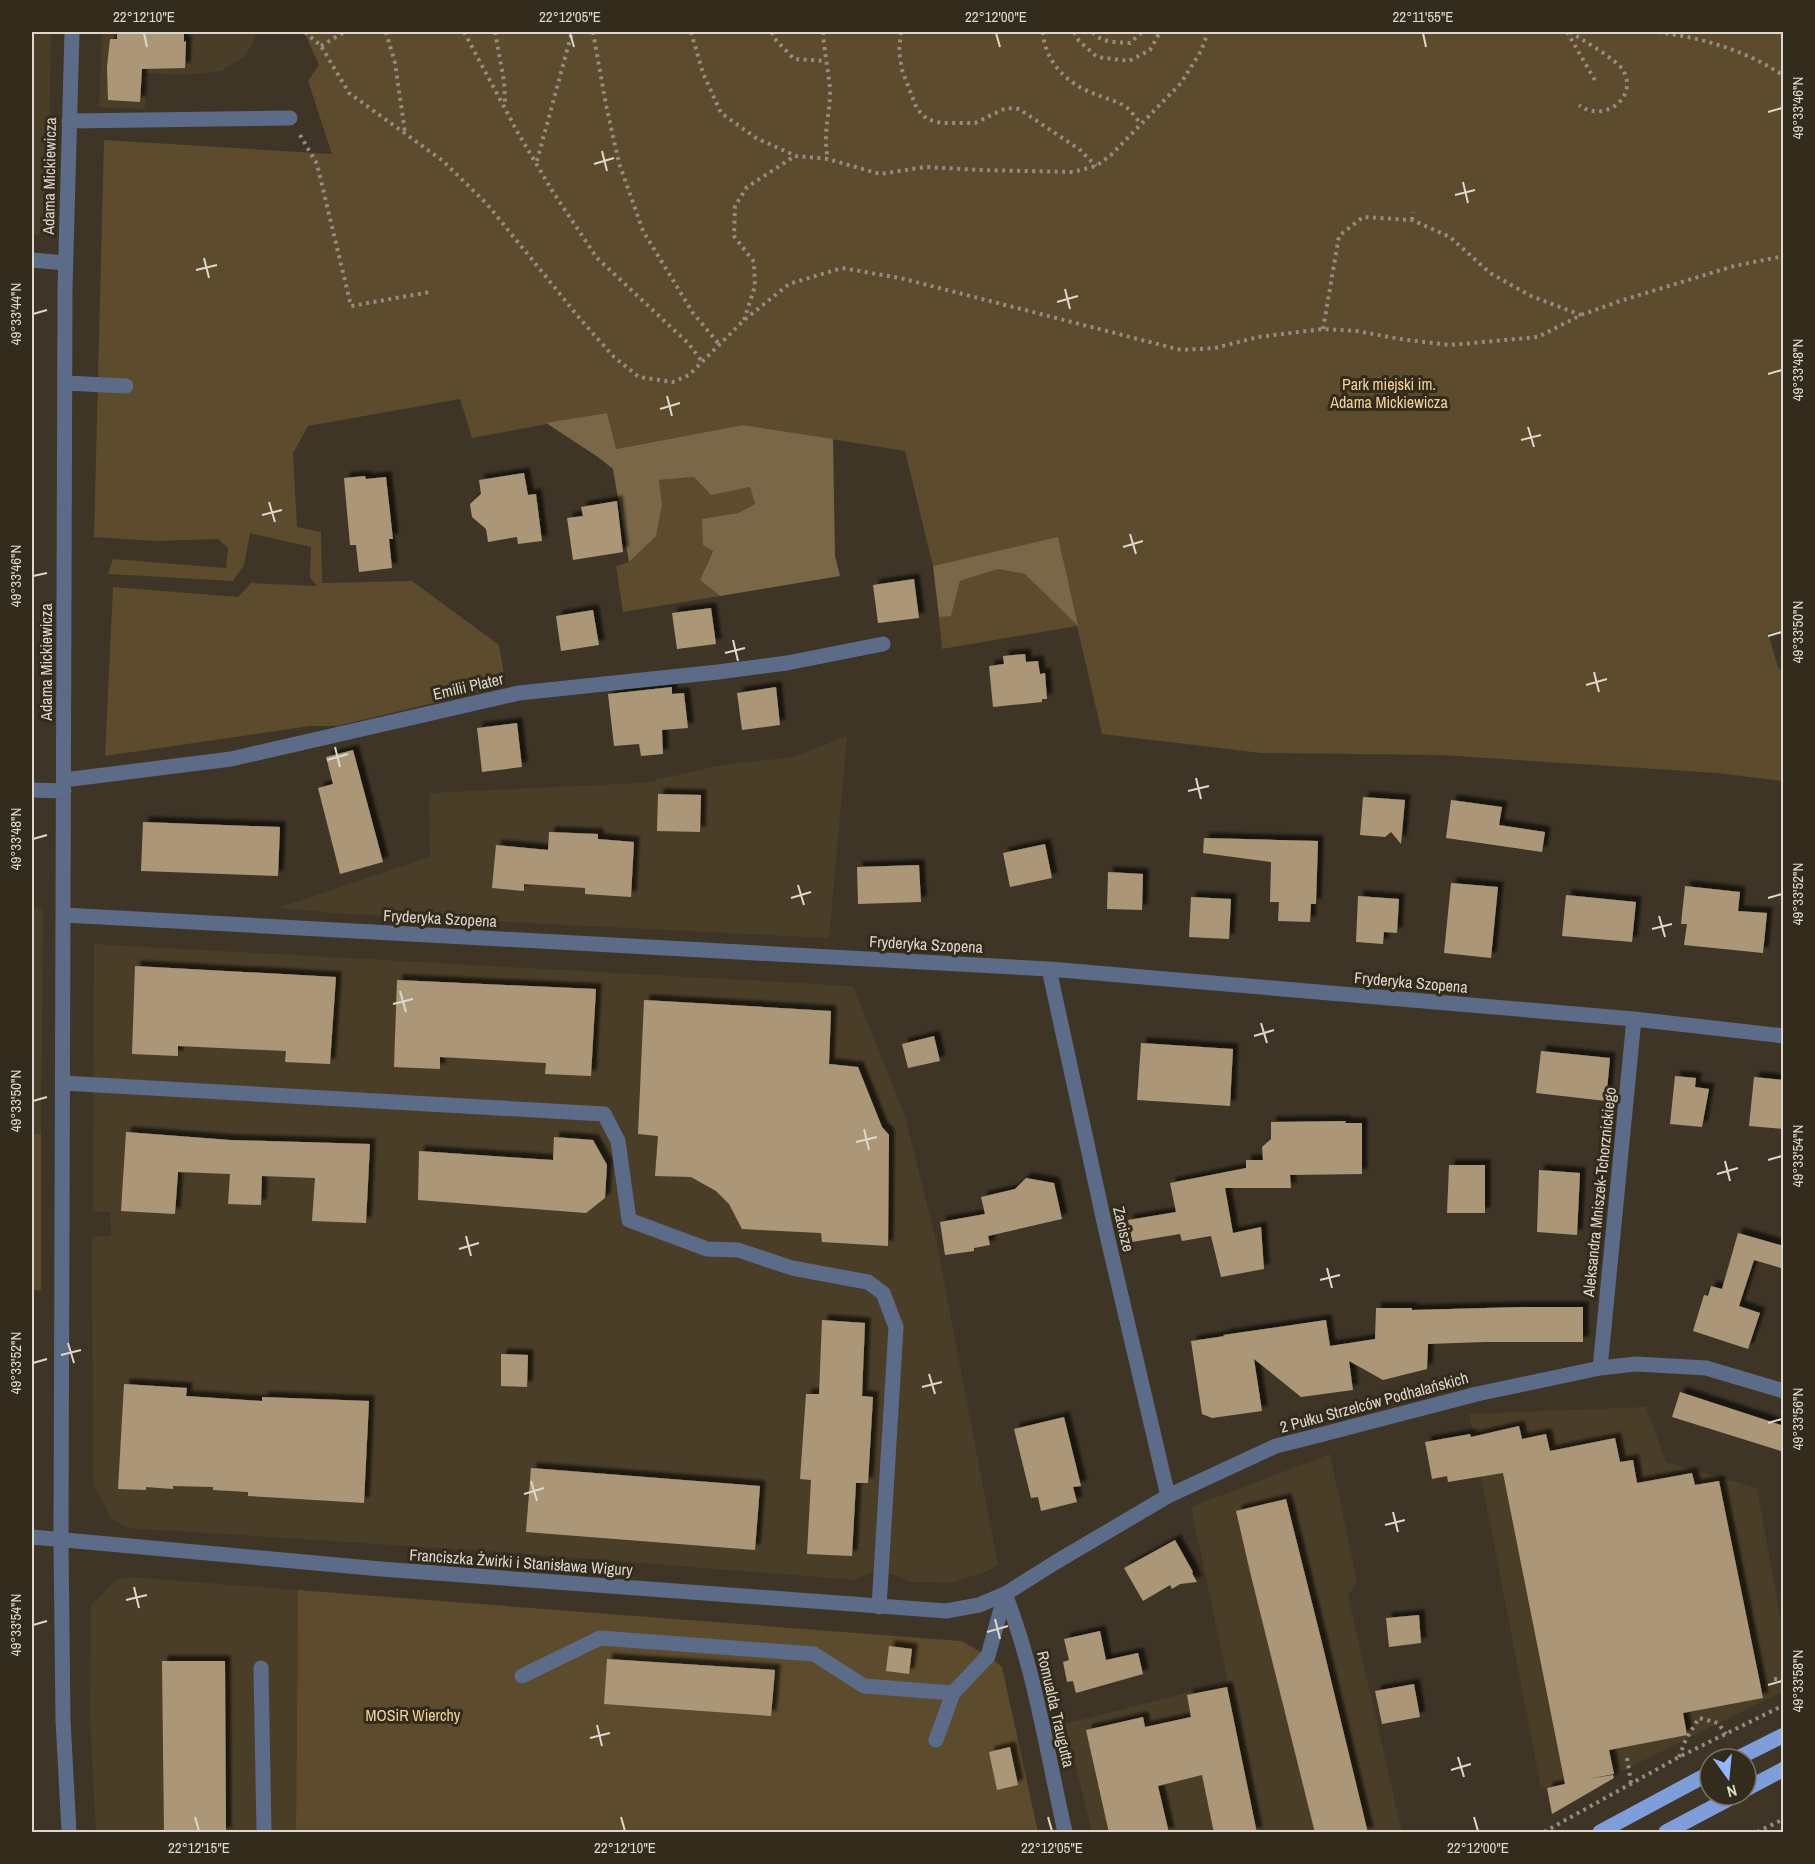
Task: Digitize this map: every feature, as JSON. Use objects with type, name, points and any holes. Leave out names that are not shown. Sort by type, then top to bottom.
[{"type":"main road","points":[[1758,1748],[1784,1735]]},
{"type":"main road","points":[[1758,1783],[1784,1769]]},
{"type":"main road","points":[[1600,1833],[1698,1780]]},
{"type":"main road","points":[[1666,1833],[1714,1807]]},
{"type":"street","name":"Adama Mickiewicza","points":[[69,1833],[63,1720],[61,1541],[65,262],[72,32]]},
{"type":"street","points":[[69,120],[290,118]]},
{"type":"street","points":[[32,260],[65,262]]},
{"type":"street","points":[[65,383],[126,386]]},
{"type":"street","name":"Emilii Plater","points":[[32,790],[231,759],[519,693],[787,663],[883,644]]},
{"type":"street","name":"Fryderyka Szopena","points":[[64,915],[1049,969],[1634,1019],[1784,1036]]},
{"type":"street","name":"Zacisze","points":[[1049,969],[1106,1232],[1168,1496]]},
{"type":"street","name":"Aleksandra Mniszek-Tchorznickiego","points":[[1600,1368],[1634,1019]]},
{"type":"street","points":[[63,1083],[604,1114],[618,1141],[629,1220],[707,1249],[738,1250],[792,1268],[868,1282],[883,1293],[896,1327],[879,1607]]},
{"type":"street","name":"2 Pułku Strzelców Podhalańskich","points":[[1005,1594],[1168,1496],[1276,1446],[1477,1394],[1600,1368],[1636,1364],[1706,1368],[1784,1391]]},
{"type":"street","name":"Franciszka Żwirki i Stanisława Wigury","points":[[32,1536],[61,1541],[393,1570],[946,1611],[979,1605],[1005,1594]]},
{"type":"street","points":[[936,1740],[953,1693],[988,1656],[1005,1594]]},
{"type":"street","name":"Romualda Traugutta","points":[[1005,1594],[1017,1623],[1030,1672],[1065,1833]]},
{"type":"street","points":[[522,1676],[600,1638],[814,1654],[864,1686],[953,1693]]},
{"type":"street","points":[[261,1668],[264,1833]]},
{"type":"path","points":[[305,32],[321,46],[349,93],[442,160],[487,204],[581,320],[614,357],[639,377],[673,382],[689,375],[743,321],[789,284],[842,268],[900,278],[1181,350],[1215,348],[1258,338],[1323,329],[1357,331],[1450,345],[1538,337],[1581,315],[1734,266],[1784,256]]},
{"type":"path","points":[[321,46],[344,32]]},
{"type":"path","points":[[386,32],[395,63],[405,132]]},
{"type":"path","points":[[464,32],[518,133],[553,192],[597,258],[688,343],[702,363]]},
{"type":"path","points":[[495,32],[504,81],[505,105]]},
{"type":"path","points":[[536,161],[572,32]]},
{"type":"path","points":[[593,32],[619,163],[643,231],[693,313],[719,345]]},
{"type":"path","points":[[691,32],[703,73],[721,113],[756,138],[796,156],[828,159],[880,174],[925,167],[1073,172],[1096,166],[1112,154],[1181,83],[1201,51],[1208,32]]},
{"type":"path","points":[[772,32],[774,38],[794,59],[825,61]]},
{"type":"path","points":[[823,32],[830,90],[825,134],[828,159]]},
{"type":"path","points":[[901,32],[899,51],[902,70],[917,109],[927,118],[941,123],[975,123],[1006,108],[1019,110],[1079,149],[1096,166]]},
{"type":"path","points":[[1043,32],[1044,42],[1053,63],[1066,79],[1087,92],[1124,104],[1141,124]]},
{"type":"path","points":[[1074,32],[1079,41],[1097,57],[1129,61],[1150,50],[1160,32]]},
{"type":"path","points":[[1093,32],[1096,36],[1110,42],[1130,43],[1142,32]]},
{"type":"path","points":[[1568,32],[1596,82]]},
{"type":"path","points":[[1568,32],[1600,51],[1622,69],[1626,82],[1624,95],[1616,107],[1596,112],[1587,111],[1579,105]]},
{"type":"path","points":[[1658,32],[1720,44],[1771,67],[1784,76]]},
{"type":"path","points":[[290,118],[317,164],[351,306],[430,292]]},
{"type":"path","points":[[743,321],[755,286],[754,262],[734,236],[735,206],[747,187],[796,156]]},
{"type":"path","points":[[1412,220],[1413,212]]},
{"type":"path","points":[[1323,329],[1339,236],[1363,217],[1412,220],[1450,237],[1490,273],[1500,279],[1531,296],[1581,315]]},
{"type":"path","points":[[1774,1679],[1784,1679]]},
{"type":"path","points":[[1544,1833],[1679,1757],[1784,1705]]},
{"type":"path","points":[[1679,1757],[1686,1739],[1699,1718],[1718,1723],[1726,1734]]},
{"type":"path","points":[[1627,1758],[1631,1783]]},
{"type":"path","points":[[1757,1833],[1784,1819]]},
{"type":"shaded area","points":[[32,32],[51,32],[47,228],[39,235],[32,235]]},
{"type":"shaded area","points":[[102,32],[258,32],[245,56],[221,71],[183,75],[146,73],[145,109],[99,107]]},
{"type":"shaded area","points":[[607,413],[616,449],[743,425],[833,439],[835,556],[840,576],[720,596],[700,580],[713,551],[703,545],[702,519],[738,513],[755,504],[750,487],[711,495],[694,477],[659,480],[662,504],[656,536],[629,562],[613,469],[546,423]]},
{"type":"shaded area","points":[[1058,537],[1078,626],[1025,574],[998,569],[960,581],[951,616],[939,617],[933,566]]},
{"type":"shaded area","points":[[847,736],[829,938],[347,914],[278,908],[430,857],[429,793],[642,783],[722,765],[794,757]]},
{"type":"shaded area","points":[[43,908],[41,1134],[32,1134],[32,909]]},
{"type":"shaded area","points":[[94,944],[853,986],[905,1116],[937,1245],[998,1565],[988,1571],[950,1583],[911,1582],[891,1574],[872,1572],[855,1580],[503,1552],[128,1528],[111,1518],[93,1484],[92,1237],[111,1236],[110,1212],[93,1211]]},
{"type":"shaded area","points":[[1646,1407],[1666,1462],[1757,1488],[1783,1634],[1783,1691],[1614,1775],[1541,1788],[1469,1414]]},
{"type":"shaded area","points":[[1330,1454],[1357,1581],[1348,1596],[1402,1832],[1092,1832],[1065,1724],[1228,1682],[1191,1507]]},
{"type":"shaded area","points":[[130,1577],[298,1590],[296,1832],[96,1832],[90,1717],[91,1606],[116,1580]]},
{"type":"green space","name":"Park miejski im. Adama Mickiewicza","points":[[304,32],[1783,32],[1784,632],[1768,633],[1778,667],[1783,672],[1783,781],[1717,773],[1441,755],[1261,753],[1102,734],[1077,626],[942,649],[939,617],[951,615],[960,581],[998,569],[1026,574],[1077,625],[1058,538],[933,566],[905,451],[743,425],[615,449],[607,413],[472,438],[460,399],[308,426],[293,453],[297,527],[321,532],[322,583],[412,581],[499,645],[504,675],[492,689],[337,726],[310,726],[105,756],[113,587],[238,597],[251,583],[317,586],[310,577],[311,547],[250,533],[244,565],[233,581],[108,574],[113,559],[226,568],[228,548],[218,539],[155,541],[94,537],[104,140],[332,154],[308,81],[319,65]]},
{"type":"green space","points":[[694,477],[711,494],[750,487],[755,504],[738,513],[702,520],[713,550],[700,580],[720,596],[623,612],[616,566],[629,562],[662,504],[659,480]]},
{"type":"green space","points":[[32,1134],[41,1134],[41,1290],[32,1290]]},
{"type":"green space","name":"MOSiR Wierchy","points":[[298,1590],[961,1641],[1002,1667],[1038,1832],[296,1832]]},
{"type":"building","points":[[117,32],[184,32],[185,68],[142,69],[140,102],[108,100],[107,67],[110,39],[117,39]]},
{"type":"building","points":[[524,473],[528,495],[536,494],[542,541],[518,544],[517,537],[488,542],[486,529],[472,517],[470,504],[481,494],[479,480]]},
{"type":"building","points":[[365,476],[366,479],[386,477],[393,539],[389,539],[392,568],[359,572],[356,545],[350,545],[344,478]]},
{"type":"building","points":[[617,501],[623,552],[573,560],[567,518],[583,516],[581,507]]},
{"type":"building","points":[[914,579],[919,618],[878,623],[873,585]]},
{"type":"building","points":[[711,608],[716,644],[677,649],[672,613]]},
{"type":"building","points":[[593,610],[599,645],[561,651],[556,616]]},
{"type":"building","points":[[1025,654],[1026,662],[1038,661],[1040,674],[1045,673],[1047,699],[1042,699],[1042,702],[993,707],[989,666],[1004,664],[1003,656]]},
{"type":"building","points":[[672,687],[672,694],[684,693],[688,728],[662,730],[663,754],[641,756],[639,744],[614,746],[608,694]]},
{"type":"building","points":[[776,687],[780,725],[742,730],[737,693]]},
{"type":"building","points":[[517,723],[522,767],[482,772],[477,728]]},
{"type":"building","points":[[353,750],[383,862],[340,874],[318,788],[333,784],[326,757]]},
{"type":"building","points":[[658,794],[701,795],[700,832],[657,831]]},
{"type":"building","points":[[1363,797],[1405,800],[1401,844],[1391,832],[1385,837],[1360,835]]},
{"type":"building","points":[[1451,800],[1502,807],[1499,825],[1545,832],[1542,852],[1446,838]]},
{"type":"building","points":[[143,822],[280,827],[278,876],[141,871]]},
{"type":"building","points":[[549,832],[598,834],[598,839],[634,842],[631,897],[585,894],[585,888],[524,884],[524,891],[492,888],[496,845],[548,850]]},
{"type":"building","points":[[1204,838],[1318,841],[1316,904],[1311,904],[1310,922],[1278,921],[1279,902],[1270,902],[1271,862],[1203,853]]},
{"type":"building","points":[[1045,844],[1052,878],[1010,887],[1003,853]]},
{"type":"building","points":[[919,865],[921,902],[858,904],[857,867]]},
{"type":"building","points":[[1108,872],[1143,874],[1142,910],[1107,909]]},
{"type":"building","points":[[1451,883],[1498,887],[1491,958],[1444,953]]},
{"type":"building","points":[[1685,886],[1740,892],[1738,911],[1767,913],[1763,953],[1684,945],[1687,924],[1681,924]]},
{"type":"building","points":[[1566,895],[1636,902],[1632,942],[1562,936]]},
{"type":"building","points":[[1358,896],[1399,899],[1397,933],[1384,932],[1383,944],[1356,942]]},
{"type":"building","points":[[1191,897],[1231,899],[1229,939],[1189,937]]},
{"type":"building","points":[[135,966],[336,977],[330,1064],[285,1062],[286,1051],[178,1046],[178,1056],[132,1054]]},
{"type":"building","points":[[397,980],[596,989],[591,1076],[545,1074],[546,1063],[440,1057],[440,1069],[394,1067]]},
{"type":"building","points":[[644,1000],[831,1011],[829,1064],[858,1067],[882,1127],[889,1135],[888,1246],[822,1242],[821,1233],[742,1229],[729,1204],[716,1191],[691,1177],[655,1176],[658,1136],[638,1134]]},
{"type":"building","points":[[934,1036],[940,1061],[908,1068],[902,1044]]},
{"type":"building","points":[[1141,1043],[1233,1049],[1230,1106],[1137,1100]]},
{"type":"building","points":[[1541,1051],[1610,1058],[1606,1101],[1536,1093]]},
{"type":"building","points":[[1675,1076],[1696,1078],[1695,1087],[1709,1089],[1702,1127],[1670,1124]]},
{"type":"building","points":[[1754,1077],[1784,1080],[1784,1129],[1749,1126]]},
{"type":"building","points":[[1346,1121],[1345,1123],[1362,1123],[1362,1174],[1290,1175],[1291,1188],[1225,1188],[1233,1233],[1261,1227],[1264,1269],[1221,1277],[1211,1236],[1182,1241],[1180,1234],[1132,1242],[1128,1220],[1176,1212],[1170,1183],[1246,1168],[1246,1160],[1263,1160],[1262,1147],[1271,1139],[1271,1122]]},
{"type":"building","points":[[126,1132],[230,1140],[370,1144],[366,1223],[312,1221],[315,1178],[262,1176],[261,1205],[228,1204],[230,1174],[178,1172],[175,1214],[121,1211]]},
{"type":"building","points":[[554,1137],[593,1140],[607,1165],[605,1198],[586,1213],[418,1200],[419,1151],[553,1160]]},
{"type":"building","points":[[1449,1165],[1485,1165],[1485,1213],[1447,1213]]},
{"type":"building","points":[[1539,1170],[1580,1173],[1577,1235],[1537,1232]]},
{"type":"building","points":[[1026,1178],[1054,1183],[1062,1219],[988,1236],[990,1245],[974,1248],[974,1251],[945,1255],[940,1222],[985,1214],[981,1197],[1015,1189]]},
{"type":"building","points":[[1738,1233],[1784,1246],[1784,1269],[1754,1260],[1739,1306],[1760,1313],[1748,1349],[1693,1331],[1704,1295],[1708,1296],[1711,1286],[1722,1289]]},
{"type":"building","points":[[1583,1307],[1583,1342],[1428,1344],[1427,1369],[1383,1380],[1349,1361],[1353,1390],[1301,1397],[1254,1359],[1262,1411],[1212,1418],[1202,1414],[1191,1341],[1326,1320],[1330,1346],[1375,1339],[1376,1308],[1412,1308],[1412,1310]]},
{"type":"building","points":[[822,1320],[865,1323],[862,1396],[873,1397],[868,1483],[856,1483],[852,1556],[807,1554],[811,1480],[800,1479],[806,1394],[819,1394]]},
{"type":"building","points":[[501,1354],[528,1355],[527,1387],[501,1386]]},
{"type":"building","points":[[124,1384],[187,1388],[186,1396],[262,1401],[262,1397],[369,1401],[364,1503],[248,1496],[248,1492],[213,1490],[213,1487],[173,1486],[173,1489],[146,1487],[146,1490],[118,1489]]},
{"type":"building","points":[[1680,1392],[1784,1426],[1784,1452],[1672,1417]]},
{"type":"building","points":[[1064,1417],[1081,1486],[1073,1487],[1077,1502],[1041,1511],[1038,1497],[1031,1498],[1014,1429]]},
{"type":"building","points":[[1519,1426],[1522,1439],[1546,1434],[1550,1451],[1615,1438],[1620,1462],[1633,1460],[1637,1483],[1692,1473],[1695,1485],[1719,1481],[1763,1698],[1683,1713],[1687,1735],[1609,1750],[1614,1774],[1587,1779],[1613,1775],[1614,1778],[1552,1814],[1547,1788],[1565,1784],[1503,1473],[1448,1482],[1447,1476],[1432,1479],[1425,1442],[1470,1434],[1471,1437]]},
{"type":"building","points":[[531,1468],[760,1486],[755,1550],[526,1532]]},
{"type":"building","points":[[1286,1499],[1368,1833],[1315,1833],[1251,1576],[1236,1511]]},
{"type":"building","points":[[1175,1540],[1197,1582],[1180,1584],[1172,1589],[1170,1585],[1143,1601],[1124,1568]]},
{"type":"building","points":[[1419,1615],[1421,1643],[1389,1647],[1386,1618]]},
{"type":"building","points":[[1100,1631],[1106,1660],[1138,1653],[1143,1674],[1076,1693],[1073,1681],[1067,1682],[1063,1662],[1069,1660],[1064,1639]]},
{"type":"building","points":[[889,1646],[912,1649],[909,1674],[886,1671]]},
{"type":"building","points":[[607,1659],[775,1670],[771,1716],[604,1704]]},
{"type":"building","points":[[162,1661],[225,1661],[226,1833],[164,1833]]},
{"type":"building","points":[[1414,1684],[1420,1717],[1382,1724],[1375,1691]]},
{"type":"building","points":[[1227,1687],[1257,1833],[1214,1833],[1202,1775],[1158,1786],[1169,1833],[1109,1833],[1086,1730],[1143,1717],[1145,1727],[1191,1717],[1187,1695]]},
{"type":"building","points":[[1010,1747],[1018,1785],[997,1790],[989,1752]]}]
